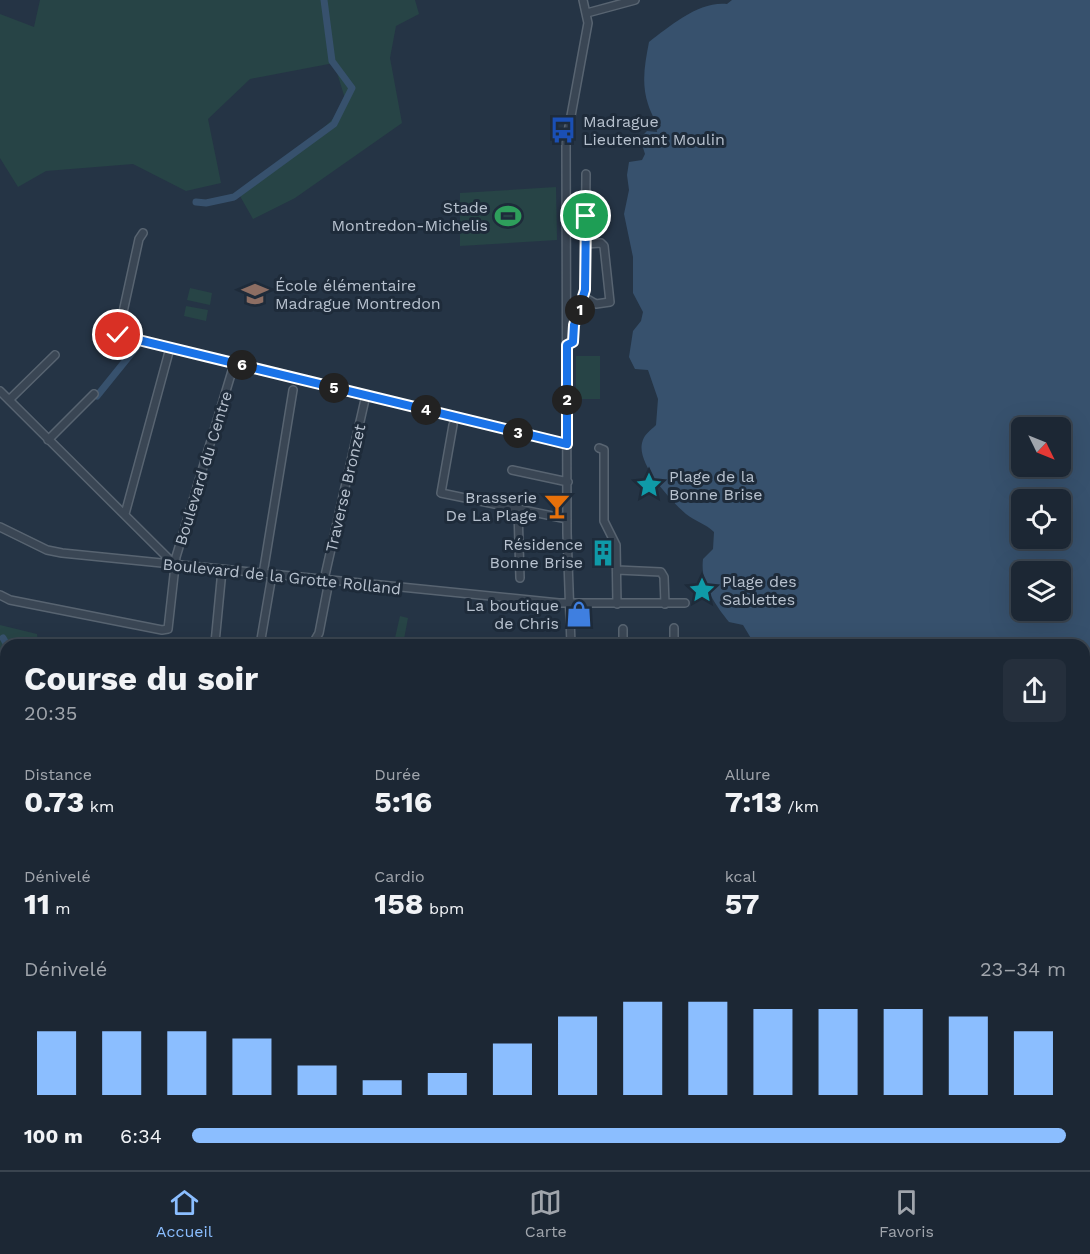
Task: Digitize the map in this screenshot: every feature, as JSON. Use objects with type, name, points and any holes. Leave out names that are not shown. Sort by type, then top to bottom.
[{"type":"street","points":[[571,639],[567,519],[566,143],[588,23],[583,0]]},
{"type":"street","points":[[587,13],[635,0]]},
{"type":"street","points":[[567,345],[573,342],[574,325],[584,297],[586,174]]},
{"type":"street","points":[[143,233],[139,239],[117,332],[170,348],[567,444]]},
{"type":"street","points":[[584,297],[596,304],[610,302],[604,246],[601,243],[586,244]]},
{"type":"street","points":[[125,514],[170,348]]},
{"type":"street","points":[[9,400],[54,355]]},
{"type":"street","name":"Boulevard du Centre","points":[[0,595],[10,600],[166,630],[169,625],[175,565],[232,371]]},
{"type":"street","points":[[262,574],[293,390]]},
{"type":"street","points":[[0,391],[175,565]]},
{"type":"street","points":[[48,440],[94,394]]},
{"type":"street","name":"Traverse Bronzet","points":[[316,639],[319,633],[327,581],[366,395]]},
{"type":"street","points":[[453,425],[441,493],[567,519]]},
{"type":"street","points":[[599,448],[604,450],[604,521],[616,545],[618,604]]},
{"type":"street","points":[[512,470],[568,482]]},
{"type":"street","points":[[518,509],[520,578]]},
{"type":"street","name":"Boulevard de la Grotte Rolland","points":[[0,527],[54,551],[175,565],[569,604],[685,603]]},
{"type":"street","points":[[215,639],[222,570]]},
{"type":"street","points":[[617,570],[661,572],[664,577],[665,604]]},
{"type":"street","points":[[261,639],[272,575]]},
{"type":"street","points":[[674,628],[674,639]]},
{"type":"street","points":[[623,629],[623,639]]},
{"type":"green space","points":[[40,0],[415,0],[419,14],[396,26],[390,58],[402,123],[295,198],[253,219],[240,196],[296,155],[347,105],[334,63],[250,79],[208,119],[221,183],[186,191],[133,164],[46,171],[18,187],[0,158],[0,14],[34,27]]},
{"type":"green space","name":"Stade Montredon-Michelis","points":[[556,187],[557,240],[460,246],[460,193]]},
{"type":"green space","points":[[190,288],[212,293],[210,305],[187,300]]},
{"type":"green space","points":[[186,306],[208,310],[206,321],[184,316]]},
{"type":"green space","points":[[576,356],[600,356],[600,399],[576,399]]},
{"type":"green space","points":[[400,616],[408,618],[404,639],[395,638]]},
{"type":"green space","points":[[0,625],[37,634],[37,639],[0,639]]},
{"type":"water","points":[[732,0],[1090,0],[1090,639],[751,639],[743,625],[729,622],[714,601],[706,585],[703,559],[713,549],[714,532],[689,516],[664,491],[656,482],[642,452],[643,440],[656,425],[658,399],[648,370],[635,369],[629,357],[633,331],[641,321],[643,312],[633,293],[633,257],[624,214],[629,190],[627,175],[629,162],[642,160],[645,154],[640,138],[647,131],[657,132],[645,88],[644,73],[649,42],[685,16],[706,6],[727,4]]},
{"type":"waterway","points":[[196,202],[206,203],[234,197],[334,124],[352,88],[332,61],[324,0]]},
{"type":"waterway","points":[[97,396],[139,344]]},
{"type":"place","name":"Madrague Lieutenant Moulin","points":[[563,130]]},
{"type":"place","name":"Stade Montredon-Michelis","points":[[508,216]]},
{"type":"place","name":"École élémentaire Madrague Montredon","points":[[255,294]]},
{"type":"place","name":"Plage de la Bonne Brise","points":[[649,485]]},
{"type":"place","name":"Brasserie De La Plage","points":[[557,506]]},
{"type":"place","name":"Résidence Bonne Brise","points":[[603,553]]},
{"type":"place","name":"Plage des Sablettes","points":[[702,590]]},
{"type":"place","name":"La boutique de Chris","points":[[579,614]]},
{"type":"route","points":[[118,335],[567,444],[567,345],[573,342],[574,325],[584,297],[586,216]]}]
